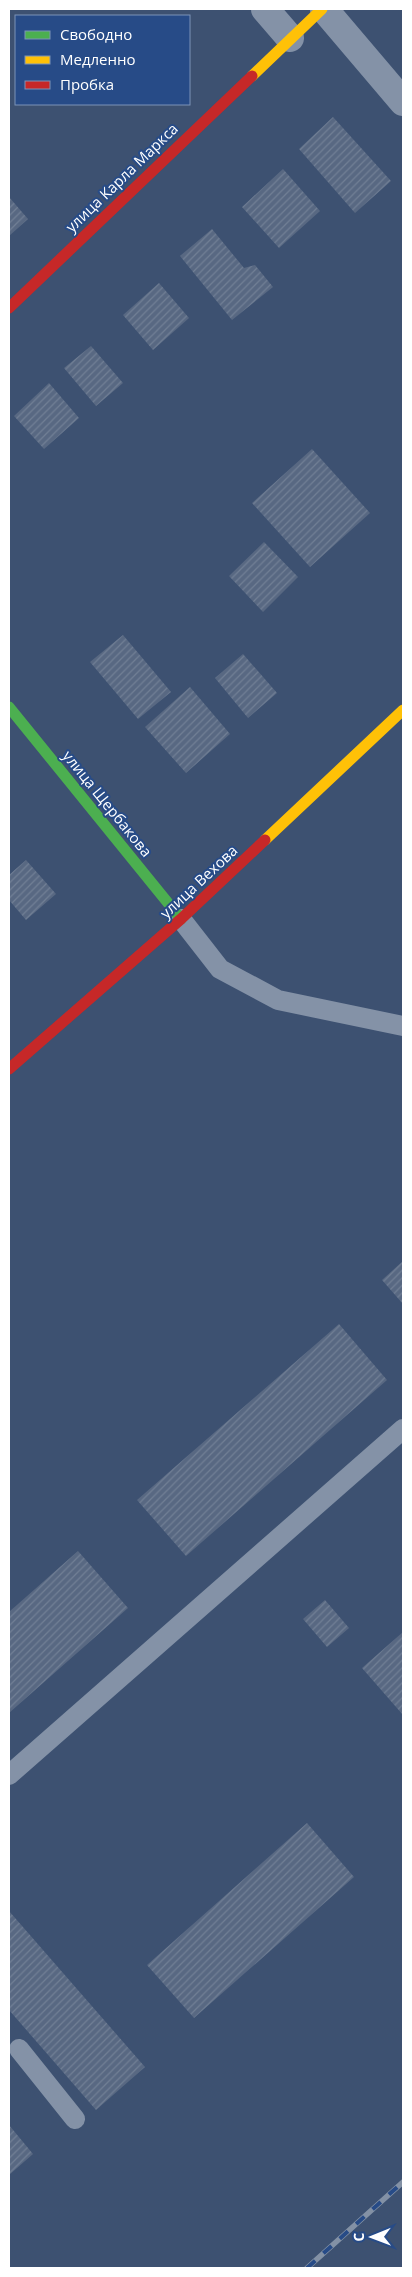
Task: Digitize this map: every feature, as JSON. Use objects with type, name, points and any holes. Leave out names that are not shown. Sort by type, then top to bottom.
[{"type":"street","points":[[265,9],[290,38]]},
{"type":"street","points":[[323,9],[403,102]]},
{"type":"street","name":"улица Карла Маркса","points":[[9,308],[290,38],[323,9]]},
{"type":"street","name":"улица Щербакова","points":[[9,707],[181,919]]},
{"type":"street","name":"улица Вехова","points":[[9,1069],[181,919],[403,710]]},
{"type":"lane","points":[[181,919],[220,969],[278,1000],[403,1026]]},
{"type":"lane","points":[[9,1776],[403,1429]]},
{"type":"lane","points":[[12,2048],[75,2119]]},
{"type":"building","points":[[333,117],[391,181],[355,213],[299,149]]},
{"type":"building","points":[[283,169],[320,211],[279,248],[242,207]]},
{"type":"building","points":[[9,197],[28,219],[9,236]]},
{"type":"building","points":[[212,229],[244,268],[255,265],[273,287],[232,320],[180,256]]},
{"type":"building","points":[[159,283],[189,318],[153,350],[123,315]]},
{"type":"building","points":[[91,346],[123,383],[96,406],[64,368]]},
{"type":"building","points":[[49,383],[79,418],[44,449],[14,416]]},
{"type":"building","points":[[312,449],[370,513],[310,567],[252,503]]},
{"type":"building","points":[[264,542],[298,577],[263,612],[229,576]]},
{"type":"building","points":[[123,635],[171,692],[138,719],[90,662]]},
{"type":"building","points":[[243,654],[277,693],[248,718],[215,678]]},
{"type":"building","points":[[190,687],[230,734],[186,773],[145,727]]},
{"type":"building","points":[[26,860],[56,894],[26,920],[9,900],[9,875]]},
{"type":"building","points":[[403,1261],[403,1304],[382,1280]]},
{"type":"building","points":[[339,1324],[387,1380],[186,1556],[137,1500]]},
{"type":"building","points":[[78,1551],[128,1608],[9,1713],[9,1612]]},
{"type":"building","points":[[325,1600],[349,1628],[327,1647],[303,1619]]},
{"type":"building","points":[[403,1632],[403,1715],[362,1668]]},
{"type":"building","points":[[307,1823],[354,1877],[194,2018],[147,1965]]},
{"type":"building","points":[[9,1911],[145,2067],[96,2110],[9,2010]]},
{"type":"building","points":[[9,2125],[33,2154],[9,2175]]},
{"type":"railway","points":[[307,2268],[403,2182]]},
{"type":"traffic: fast","points":[[9,707],[181,919]]},
{"type":"traffic: slow","points":[[252,76],[322,9]]},
{"type":"traffic: slow","points":[[265,840],[403,710]]},
{"type":"traffic: jam","points":[[9,308],[252,76]]},
{"type":"traffic: jam","points":[[9,1069],[181,919],[265,840]]}]
